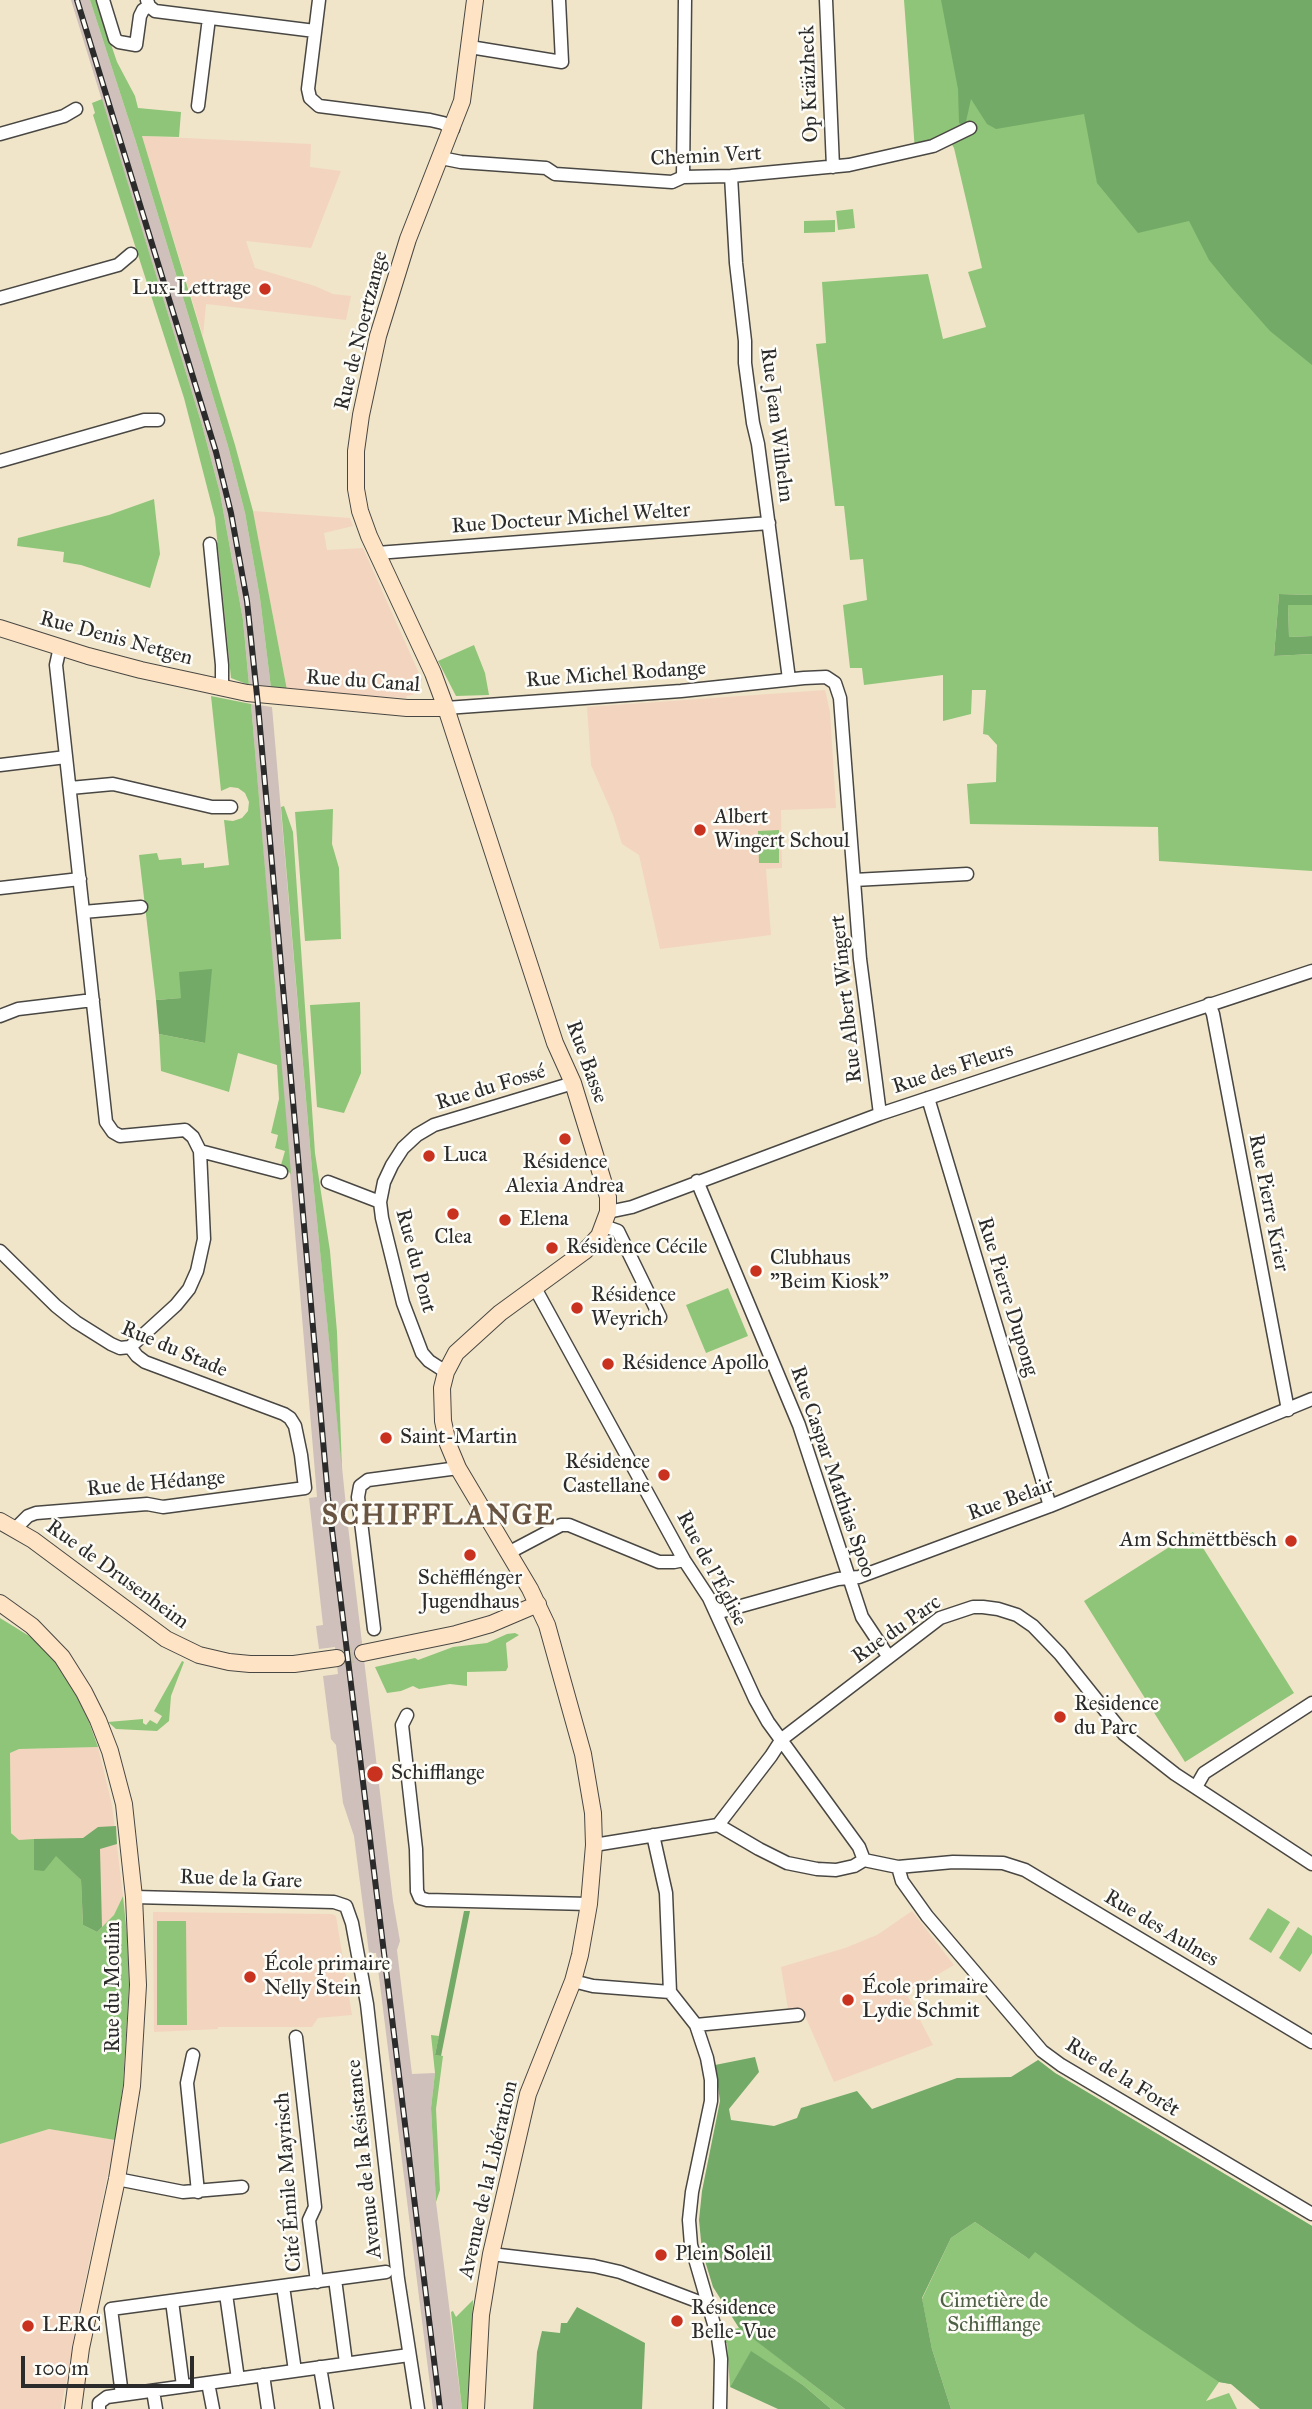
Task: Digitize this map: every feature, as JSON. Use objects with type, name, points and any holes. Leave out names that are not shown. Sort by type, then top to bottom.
[{"type":"street","points":[[103,0],[119,43],[136,45],[140,16],[148,3],[155,11],[315,31]]},
{"type":"street","points":[[319,0],[308,89],[310,98],[319,106],[429,120],[443,123],[453,129]]},
{"type":"street","name":"Rue de Noertzange","points":[[446,708],[360,511],[356,489],[356,450],[378,336],[390,294],[408,239],[463,101],[475,0]]},
{"type":"street","points":[[470,47],[562,62],[559,0]]},
{"type":"street","points":[[684,177],[685,0]]},
{"type":"street","name":"Op Kräizheck","points":[[825,0],[833,167]]},
{"type":"street","points":[[198,106],[209,18]]},
{"type":"street","points":[[0,134],[64,116],[76,109]]},
{"type":"street","name":"Chemin Vert","points":[[441,158],[546,168],[555,174],[672,182],[684,177],[731,176],[833,167],[933,146],[970,128]]},
{"type":"street","name":"Rue Jean Wilhelm","points":[[731,176],[736,263],[746,341],[745,363],[789,679]]},
{"type":"street","points":[[0,298],[118,265],[131,254]]},
{"type":"street","points":[[0,461],[144,420],[158,420]]},
{"type":"street","name":"Rue Docteur Michel Welter","points":[[377,553],[769,523]]},
{"type":"street","name":"Rue Denis Netgen","points":[[211,544],[222,688]]},
{"type":"street","name":"Rue Denis Netgen","points":[[0,628],[128,667],[222,688],[278,697]]},
{"type":"street","points":[[60,647],[56,665],[106,1122],[113,1132],[120,1136],[185,1129],[200,1151],[204,1239],[197,1271],[189,1289],[176,1305],[130,1347]]},
{"type":"street","name":"Rue Albert Wingert","points":[[789,679],[826,677],[835,683],[840,698],[860,959],[880,1114]]},
{"type":"street","name":"Rue Michel Rodange","points":[[446,708],[592,695],[681,691],[789,679]]},
{"type":"street","name":"Rue du Canal","points":[[278,697],[407,708],[446,708]]},
{"type":"street","name":"Rue Basse","points":[[446,708],[555,1044],[573,1083],[608,1197],[606,1219]]},
{"type":"street","points":[[0,765],[66,757]]},
{"type":"street","points":[[70,788],[126,786],[212,807],[231,807]]},
{"type":"street","points":[[854,880],[967,874]]},
{"type":"street","points":[[0,888],[80,879]]},
{"type":"street","points":[[83,912],[141,906]]},
{"type":"street","name":"Rue des Fleurs","points":[[606,1219],[697,1181],[880,1114],[1312,971]]},
{"type":"street","points":[[0,1016],[18,1009],[93,1000]]},
{"type":"street","name":"Rue Pierre Krier","points":[[1209,1004],[1288,1410]]},
{"type":"street","name":"Rue du Fossé","points":[[380,1202],[384,1182],[392,1165],[403,1148],[417,1135],[453,1118],[573,1083]]},
{"type":"street","name":"Rue Pierre Dupong","points":[[928,1098],[1050,1506]]},
{"type":"street","points":[[200,1151],[281,1172]]},
{"type":"street","name":"Rue Caspar Mathias Spoo","points":[[697,1181],[799,1425],[863,1617],[888,1656]]},
{"type":"street","name":"Rue du Pont","points":[[328,1182],[380,1202],[400,1291],[418,1344],[429,1361],[446,1372]]},
{"type":"street","points":[[446,1372],[456,1353],[477,1332],[585,1251],[599,1236],[606,1219],[618,1231],[660,1317]]},
{"type":"street","name":"Rue du Stade","points":[[0,1251],[56,1306],[111,1345],[130,1347],[145,1362],[176,1376],[284,1414],[290,1419],[297,1436],[305,1488]]},
{"type":"street","name":"Rue de l'Église","points":[[535,1288],[684,1560],[716,1613],[755,1699],[859,1847],[864,1860]]},
{"type":"street","name":"Avenue de la Libération","points":[[446,1372],[442,1388],[443,1421],[448,1444],[458,1468],[538,1604],[563,1676],[583,1754],[593,1813],[594,1845],[589,1904],[573,1981],[528,2094],[491,2254],[481,2315],[476,2409]]},
{"type":"street","name":"Rue Belair","points":[[716,1613],[838,1579],[849,1579],[1050,1506],[1312,1399]]},
{"type":"street","points":[[374,1629],[358,1497],[360,1486],[368,1480],[458,1468]]},
{"type":"street","name":"Rue de Hédange","points":[[16,1528],[28,1516],[36,1513],[147,1504],[163,1507],[305,1488]]},
{"type":"street","name":"Rue de Drusenheim","points":[[0,1521],[16,1528],[166,1639],[199,1655],[250,1664],[294,1664],[337,1658]]},
{"type":"street","points":[[508,1553],[561,1525],[569,1525],[659,1562],[684,1560]]},
{"type":"street","name":"Rue du Moulin","points":[[0,1603],[32,1626],[62,1657],[98,1720],[124,1804],[134,1897],[138,1985],[132,2086],[117,2179],[81,2348],[73,2409]]},
{"type":"street","points":[[363,1653],[456,1634],[491,1624],[538,1604]]},
{"type":"street","name":"Rue du Parc","points":[[718,1825],[782,1739],[940,1618],[973,1606],[1017,1615],[1033,1626],[1060,1654],[1124,1734],[1175,1774],[1312,1864]]},
{"type":"street","points":[[1196,1787],[1204,1773],[1312,1703]]},
{"type":"street","points":[[407,1715],[402,1725],[416,1849],[417,1891],[420,1898],[589,1904]]},
{"type":"street","points":[[594,1845],[718,1825],[787,1863],[836,1870],[864,1860]]},
{"type":"street","points":[[653,1835],[666,1893],[670,1992],[696,2025],[711,2080],[711,2101],[692,2193],[690,2220],[691,2245],[710,2306],[721,2359],[720,2409]]},
{"type":"street","name":"Rue des Aulnes","points":[[864,1860],[898,1867],[953,1862],[1003,1863],[1025,1870],[1312,2042]]},
{"type":"street","name":"Rue de la Forêt","points":[[898,1867],[902,1881],[926,1916],[1042,2051],[1061,2065],[1312,2214]]},
{"type":"street","name":"Rue de la Gare","points":[[134,1897],[334,1902],[346,1906]]},
{"type":"street","name":"Avenue de la Résistance","points":[[346,1906],[352,1923],[367,2004],[409,2355],[418,2409]]},
{"type":"street","points":[[573,1981],[593,1986],[670,1992]]},
{"type":"street","points":[[696,2025],[798,2015]]},
{"type":"street","name":"Cité Émile Mayrisch","points":[[296,2036],[315,2207],[309,2220],[317,2282]]},
{"type":"street","points":[[193,2055],[187,2083],[198,2192]]},
{"type":"street","points":[[117,2179],[169,2190],[198,2192],[242,2187]]},
{"type":"street","points":[[491,2254],[594,2266],[620,2272],[710,2306]]},
{"type":"street","name":"Cité Émile Mayrisch","points":[[122,2395],[111,2309],[386,2273]]},
{"type":"street","name":"Cité Émile Mayrisch","points":[[335,2279],[346,2363]]},
{"type":"street","name":"Cité Émile Mayrisch","points":[[283,2286],[295,2371]]},
{"type":"street","points":[[226,2294],[238,2379]]},
{"type":"street","points":[[172,2301],[183,2386]]},
{"type":"street","points":[[99,2409],[102,2399],[122,2395],[409,2355]]},
{"type":"street","points":[[320,2367],[327,2409]]},
{"type":"street","points":[[263,2375],[268,2409]]},
{"type":"street","points":[[208,2383],[213,2409]]},
{"type":"street","points":[[153,2390],[156,2409]]},
{"type":"shaded area","points":[[71,0],[90,0],[228,446],[245,513],[260,598],[271,688],[249,685],[243,620],[220,493],[202,425]]},
{"type":"shaded area","points":[[142,136],[311,144],[310,167],[341,171],[311,248],[246,241],[255,268],[333,294],[351,296],[346,320],[206,304],[203,336]]},
{"type":"shaded area","points":[[253,511],[350,518],[353,526],[324,533],[327,550],[363,548],[422,680],[413,695],[406,696],[407,698],[287,690]]},
{"type":"shaded area","name":"Albert Wingert Schoul","points":[[825,690],[830,712],[836,808],[781,810],[782,868],[766,869],[771,935],[660,949],[639,855],[622,844],[613,815],[591,765],[587,707]]},
{"type":"shaded area","points":[[251,704],[272,707],[313,1181],[348,1526],[400,1941],[397,1950],[412,2074],[435,2073],[431,2108],[436,2202],[462,2409],[433,2409],[376,1953],[369,1953],[354,1836],[343,1803],[336,1745],[331,1739],[323,1676],[338,1674],[335,1647],[319,1649],[316,1626],[323,1625],[309,1498],[317,1497]]},
{"type":"shaded area","points":[[98,1747],[112,1805],[123,1896],[114,1915],[97,1932],[11,1833],[10,1753],[18,1749]]},
{"type":"shaded area","name":"École primaire Lydie Schmit","points":[[912,1911],[954,1965],[906,1993],[933,2045],[834,2082],[802,2009],[788,2009],[781,1967],[845,1948],[877,1935]]},
{"type":"shaded area","name":"École primaire Nelly Stein","points":[[153,1912],[336,1916],[352,2015],[318,2018],[312,2027],[218,2027],[154,2032]]},
{"type":"shaded area","points":[[49,2129],[115,2140],[61,2409],[0,2409],[0,2144]]},
{"type":"green space","points":[[90,0],[96,0],[117,62],[135,96],[138,108],[181,112],[179,137],[142,136],[253,511],[287,690],[271,688],[260,598],[245,513],[228,446]]},
{"type":"green space","points":[[904,0],[1312,0],[1312,595],[1279,594],[1274,656],[1312,654],[1312,871],[1159,861],[1158,827],[970,824],[967,784],[996,782],[997,745],[988,735],[983,734],[986,690],[972,690],[971,714],[943,721],[943,675],[864,685],[862,668],[850,668],[843,605],[867,600],[863,559],[850,560],[844,506],[835,506],[816,344],[826,343],[822,282],[928,274],[943,339],[986,327],[968,272],[982,268],[954,148],[949,140],[915,151]]},
{"type":"green space","points":[[941,0],[1312,0],[1312,365],[1270,331],[1232,288],[1209,260],[1189,221],[1138,233],[1097,183],[1084,114],[996,129],[987,124],[971,99],[965,126],[959,123],[958,89]]},
{"type":"green space","points":[[102,99],[202,425],[220,493],[243,620],[249,685],[231,678],[215,518],[184,398],[93,115],[95,113],[92,103]]},
{"type":"green space","points":[[853,209],[855,228],[838,230],[836,211]]},
{"type":"green space","points":[[835,220],[835,232],[804,233],[804,221]]},
{"type":"green space","points":[[154,499],[160,554],[150,588],[81,565],[63,562],[64,552],[17,546],[18,538],[109,515]]},
{"type":"green space","points":[[1279,594],[1312,595],[1312,605],[1288,605],[1289,637],[1312,636],[1312,654],[1274,656]]},
{"type":"green space","points":[[1288,605],[1312,605],[1312,636],[1289,637]]},
{"type":"green space","points":[[474,645],[485,673],[489,695],[456,696],[438,661]]},
{"type":"green space","points":[[211,696],[251,704],[291,1174],[281,1165],[285,1151],[275,1148],[278,1135],[271,1133],[279,1099],[277,1065],[238,1053],[229,1092],[161,1071],[159,1034],[205,1043],[182,998],[156,1000],[139,855],[157,853],[159,860],[181,858],[182,865],[204,863],[204,868],[229,865],[224,820],[242,818],[248,811],[249,802],[245,793],[230,787],[221,791]]},
{"type":"green space","points":[[284,806],[293,832],[315,1153],[330,1251],[337,1332],[342,1470],[313,1181],[281,807]]},
{"type":"green space","points":[[333,809],[332,844],[339,868],[341,939],[305,941],[295,812]]},
{"type":"green space","points":[[779,830],[779,863],[759,863],[758,831]]},
{"type":"green space","points":[[212,969],[205,1043],[159,1034],[156,1000],[181,998],[179,972]]},
{"type":"green space","points":[[360,1002],[361,1073],[344,1113],[317,1107],[310,1005]]},
{"type":"green space","points":[[728,1288],[748,1336],[706,1353],[686,1305]]},
{"type":"green space","points":[[1193,1532],[1294,1693],[1185,1762],[1084,1601]]},
{"type":"green space","points":[[0,1618],[34,1639],[55,1660],[74,1691],[98,1747],[19,1749],[10,1753],[11,1833],[19,1840],[34,1839],[34,1870],[56,1855],[81,1880],[83,1925],[97,1932],[114,1915],[123,1896],[129,1985],[123,2085],[115,2140],[49,2129],[0,2144]]},
{"type":"green space","points":[[515,1633],[519,1635],[506,1643],[506,1671],[467,1672],[467,1686],[450,1684],[419,1689],[413,1686],[387,1693],[375,1667],[415,1658],[418,1660],[453,1647],[487,1643]]},
{"type":"green space","points":[[182,1661],[184,1662],[171,1696],[169,1721],[157,1731],[116,1729],[108,1722],[143,1719],[146,1725],[150,1720],[157,1724],[162,1716],[154,1711]]},
{"type":"green space","points":[[116,1826],[117,1844],[100,1849],[102,1927],[97,1932],[83,1925],[81,1880],[56,1856],[44,1871],[34,1870],[34,1839],[83,1838],[98,1827]]},
{"type":"green space","points":[[1268,1908],[1290,1922],[1271,1953],[1249,1939]]},
{"type":"green space","points":[[464,1911],[470,1911],[441,2056],[435,2055]]},
{"type":"green space","points":[[157,1921],[186,1921],[187,2025],[157,2025]]},
{"type":"green space","points":[[1298,1927],[1312,1936],[1312,1953],[1300,1972],[1279,1958]]},
{"type":"green space","points":[[431,2035],[439,2036],[435,2055],[443,2056],[436,2109],[440,2190],[436,2202],[431,2108],[435,2073]]},
{"type":"green space","points":[[755,2057],[759,2072],[729,2109],[731,2120],[774,2126],[797,2118],[801,2108],[857,2091],[872,2109],[957,2078],[1011,2077],[1038,2060],[1055,2073],[1312,2226],[1312,2409],[1260,2409],[1231,2384],[1219,2382],[1137,2327],[1035,2252],[1029,2259],[975,2222],[951,2238],[922,2298],[932,2349],[951,2409],[845,2409],[739,2328],[713,2287],[702,2251],[699,2220],[702,2191],[720,2101],[715,2065]]},
{"type":"green space","name":"Cimetière de Schifflange","points":[[1038,2060],[1055,2073],[1312,2226],[1263,2390],[1219,2382],[1206,2401],[1229,2393],[1237,2409],[951,2409],[932,2349],[922,2299],[951,2238],[975,2222],[1029,2259],[979,2210]]},
{"type":"green space","points":[[473,2300],[470,2409],[462,2409],[451,2312],[453,2311],[456,2317]]},
{"type":"green space","points":[[577,2307],[645,2343],[642,2409],[533,2409],[537,2352],[542,2331],[560,2333],[561,2323],[567,2323]]},
{"type":"green space","points":[[739,2328],[845,2409],[831,2409],[803,2385],[751,2352],[730,2387],[727,2343],[722,2344],[722,2336],[727,2330]]},
{"type":"green space","points":[[751,2351],[803,2385],[831,2409],[778,2409],[730,2387]]},
{"type":"tunnel","points":[[337,1658],[363,1653]]},
{"type":"railway","points":[[77,0],[216,452],[231,513],[247,601],[328,1497],[440,2409]]},
{"type":"place","name":"Lux-Lettrage","points":[[265,289]]},
{"type":"place","name":"Albert Wingert Schoul","points":[[700,830]]},
{"type":"place","name":"Résidence Alexia Andrea","points":[[565,1139]]},
{"type":"place","name":"Luca","points":[[429,1156]]},
{"type":"place","name":"Clea","points":[[453,1214]]},
{"type":"place","name":"Elena","points":[[505,1220]]},
{"type":"place","name":"Résidence Cécile","points":[[552,1248]]},
{"type":"place","name":"Clubhaus \"Beim Kiosk\"","points":[[756,1271]]},
{"type":"place","name":"Résidence Weyrich","points":[[577,1308]]},
{"type":"place","name":"Résidence Apollo","points":[[608,1364]]},
{"type":"place","name":"Saint-Martin","points":[[386,1438]]},
{"type":"place","name":"Résidence Castellane","points":[[664,1475]]},
{"type":"place","name":"Am Schmëttbësch","points":[[1291,1541]]},
{"type":"place","name":"Schëfflénger Jugendhaus","points":[[470,1555]]},
{"type":"place","name":"Residence du Parc","points":[[1060,1717]]},
{"type":"place","name":"Schifflange","points":[[375,1774]]},
{"type":"place","name":"École primaire Nelly Stein","points":[[250,1977]]},
{"type":"place","name":"École primaire Lydie Schmit","points":[[848,2000]]},
{"type":"place","name":"Plein Soleil","points":[[661,2255]]},
{"type":"place","name":"Résidence Belle-Vue","points":[[677,2321]]},
{"type":"place","name":"LERC","points":[[28,2326]]},
{"type":"district","name":"SCHIFFLANGE","points":[[439,1517]]}]
